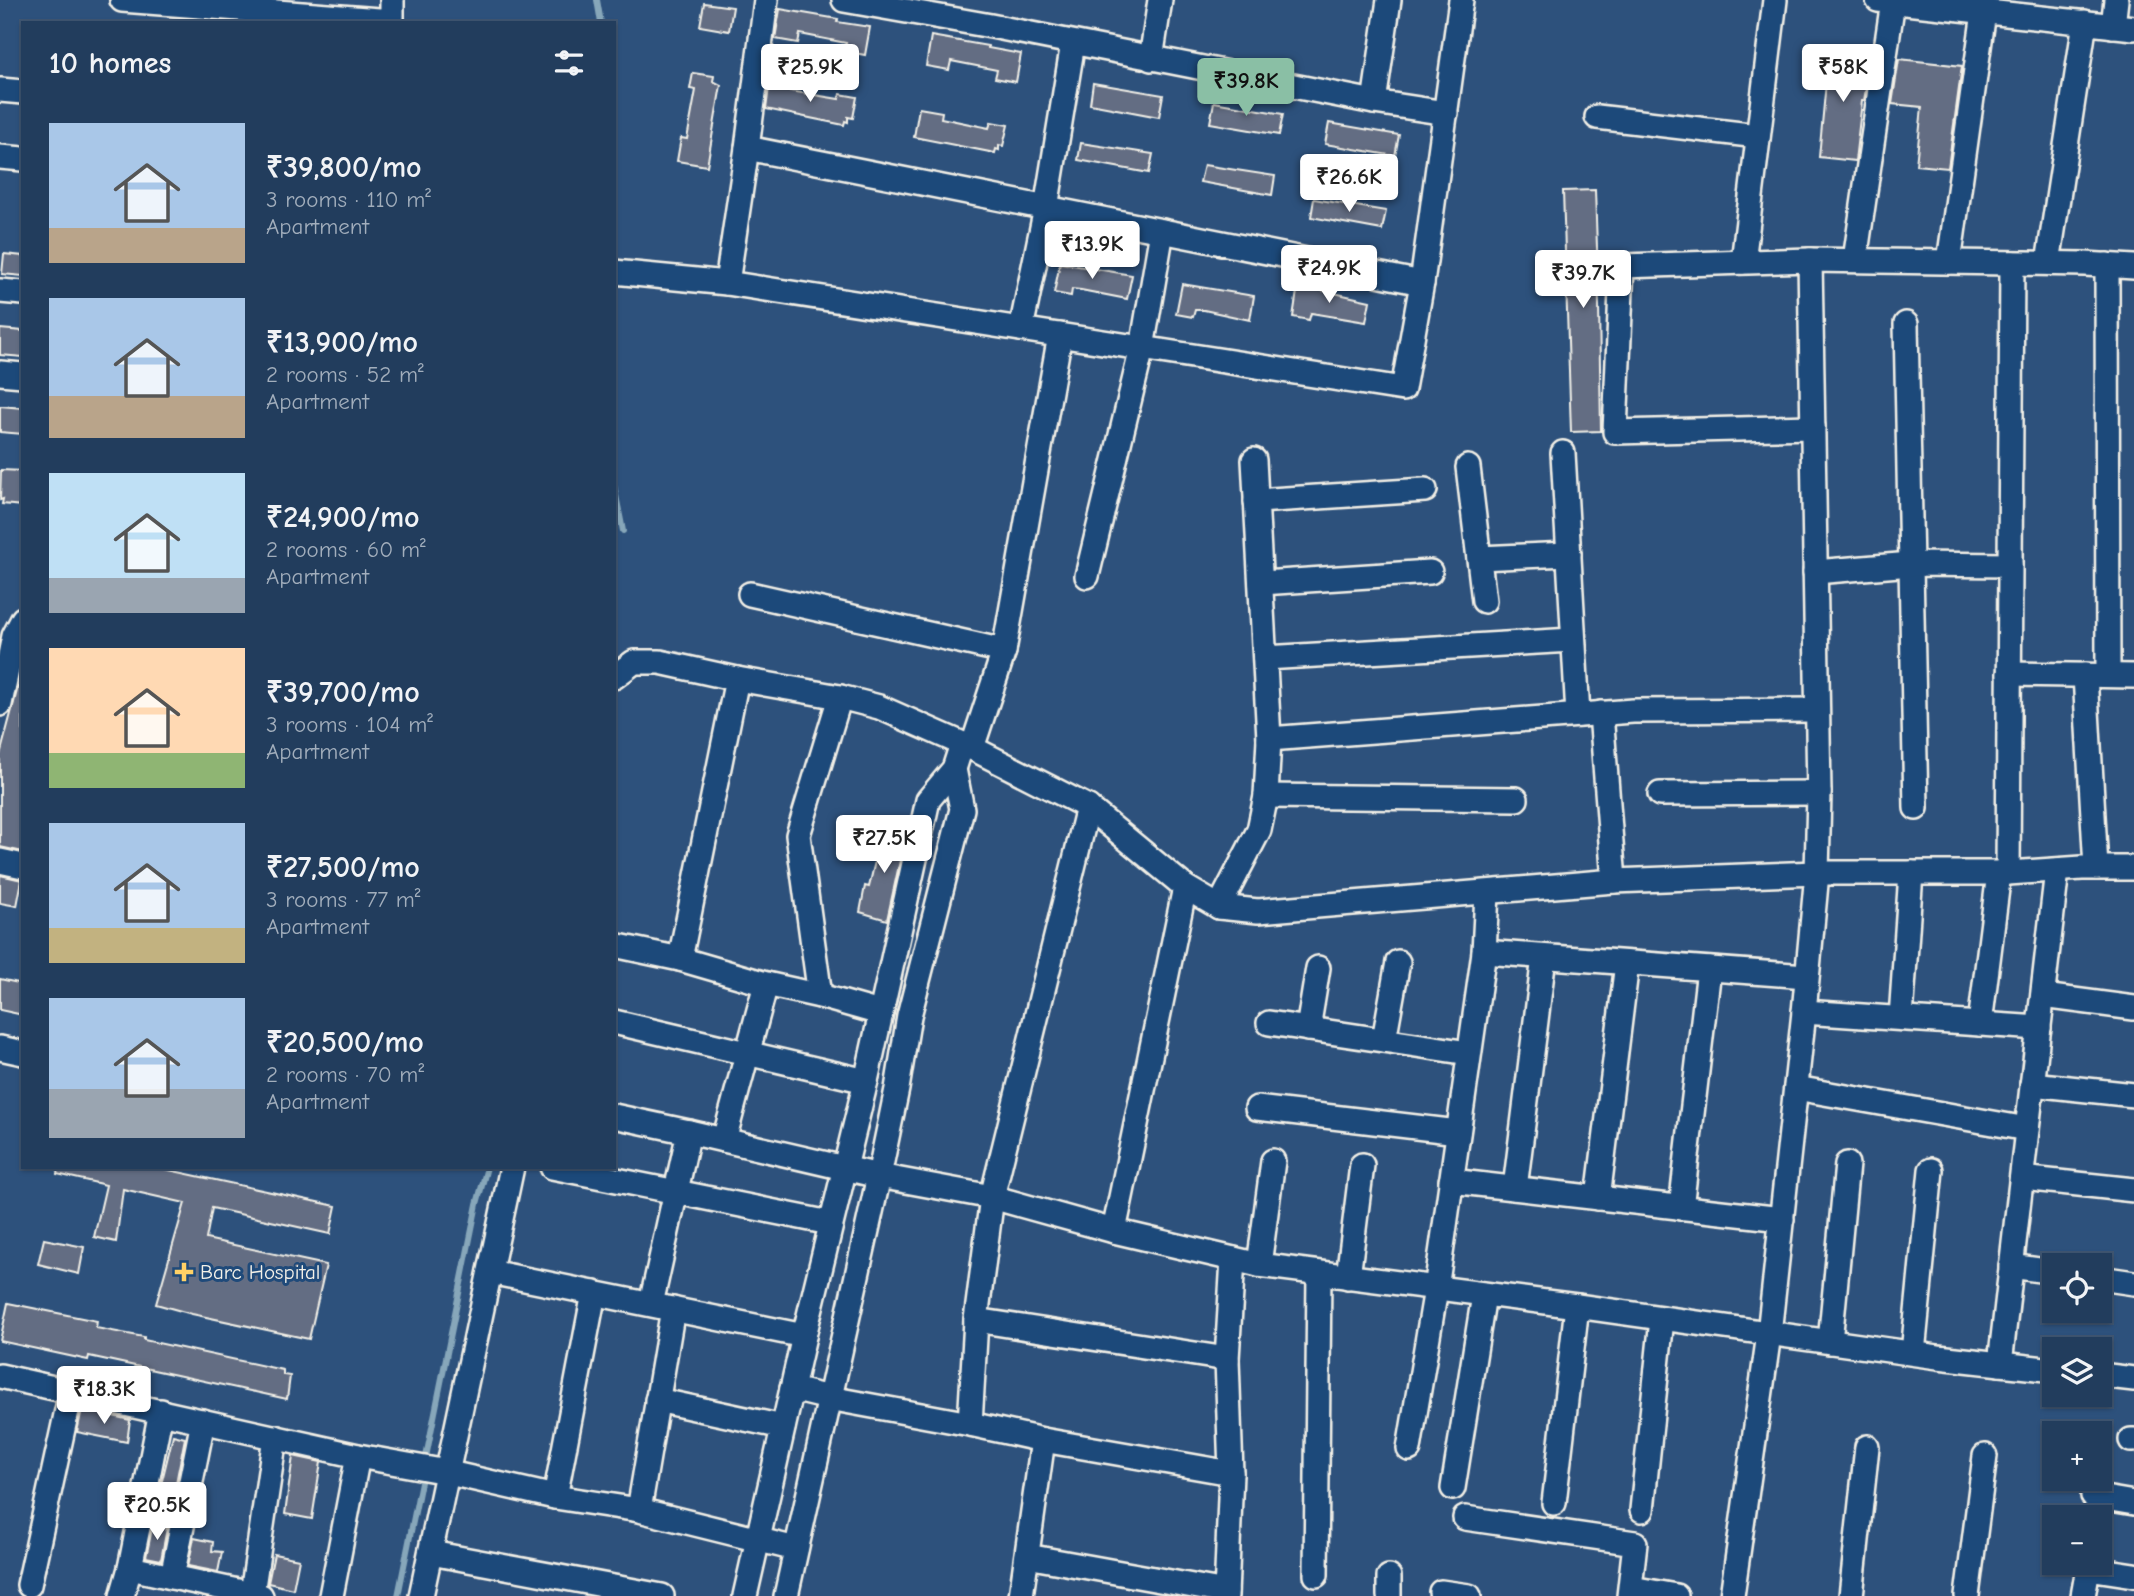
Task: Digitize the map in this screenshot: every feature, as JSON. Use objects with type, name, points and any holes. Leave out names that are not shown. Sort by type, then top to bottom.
[{"type":"street","points":[[122,0],[166,13],[259,5],[392,21],[392,0]]},
{"type":"street","points":[[727,283],[766,0]]},
{"type":"street","points":[[845,0],[991,26],[1374,102],[1446,113]]},
{"type":"street","points":[[1151,59],[1160,0]]},
{"type":"street","points":[[1374,102],[1389,0]]},
{"type":"street","points":[[616,272],[727,283],[1404,389],[1422,284],[1461,0]]},
{"type":"street","points":[[1743,262],[1775,0]]},
{"type":"street","points":[[1855,260],[1885,1],[1954,4],[1984,12],[2034,8],[2085,22],[2123,27],[2116,0]]},
{"type":"street","points":[[1949,262],[1984,12]]},
{"type":"street","points":[[2048,263],[2085,22]]},
{"type":"street","points":[[1021,329],[1046,208],[1073,43]]},
{"type":"street","points":[[0,90],[21,92]]},
{"type":"street","points":[[1597,117],[1758,136]]},
{"type":"street","points":[[747,148],[1422,284]]},
{"type":"street","points":[[0,157],[21,159]]},
{"type":"street","points":[[1087,576],[1142,348],[1162,231]]},
{"type":"street","points":[[1732,1596],[1769,1334],[1817,873],[1819,793],[1810,260]]},
{"type":"street","points":[[1813,427],[1615,432],[1622,266],[1855,260],[2134,267]]},
{"type":"street","points":[[1980,1024],[2004,873],[2009,674],[2011,263]]},
{"type":"street","points":[[2096,868],[2097,675],[2107,265]]},
{"type":"street","points":[[0,291],[21,293]]},
{"type":"street","points":[[1906,324],[1916,808]]},
{"type":"street","points":[[745,1596],[866,1081],[928,800],[954,769],[967,746],[1004,650],[1060,335]]},
{"type":"street","points":[[0,373],[21,375]]},
{"type":"street","points":[[1563,453],[1577,715]]},
{"type":"street","points":[[1219,906],[1259,830],[1266,796],[1269,739],[1254,460]]},
{"type":"street","points":[[1468,467],[1484,601]]},
{"type":"street","points":[[1256,501],[1425,490]]},
{"type":"street","points":[[1479,558],[1569,554]]},
{"type":"street","points":[[1815,572],[1911,564],[2010,565]]},
{"type":"street","points":[[1261,583],[1430,572]]},
{"type":"street","points":[[750,594],[1004,650]]},
{"type":"street","points":[[6,695],[14,636],[21,623]]},
{"type":"street","points":[[1265,657],[1573,640]]},
{"type":"street","points":[[616,676],[634,662],[660,662],[737,679],[840,696],[879,707],[967,746],[1088,807],[1185,887],[1219,906],[1258,911],[1614,881],[1817,873],[2004,873],[2134,868]]},
{"type":"street","points":[[2009,674],[2134,676]]},
{"type":"street","points":[[680,959],[737,679]]},
{"type":"street","points":[[820,996],[798,835],[840,696]]},
{"type":"street","points":[[1269,739],[1633,711],[1817,710]]},
{"type":"street","points":[[1601,713],[1614,881]]},
{"type":"street","points":[[786,1596],[879,1176],[909,1016],[962,809],[954,769]]},
{"type":"street","points":[[1660,794],[1819,793]]},
{"type":"street","points":[[1266,796],[1516,799]]},
{"type":"street","points":[[970,1424],[976,1320],[992,1197],[1088,807]]},
{"type":"street","points":[[0,861],[21,866]]},
{"type":"street","points":[[2000,1364],[2057,870]]},
{"type":"street","points":[[1901,1018],[1912,873]]},
{"type":"street","points":[[1114,1231],[1185,887]]},
{"type":"street","points":[[1409,1449],[1436,1289],[1484,952],[1487,893]]},
{"type":"street","points":[[616,945],[680,959],[880,1013]]},
{"type":"street","points":[[1484,952],[1806,976]]},
{"type":"street","points":[[1515,1188],[1544,957]]},
{"type":"street","points":[[1384,1040],[1398,962]]},
{"type":"street","points":[[1598,1198],[1627,963]]},
{"type":"street","points":[[1308,1029],[1318,968]]},
{"type":"street","points":[[1681,1208],[1709,969]]},
{"type":"street","points":[[724,1140],[766,984]]},
{"type":"street","points":[[2043,996],[2134,1008]]},
{"type":"street","points":[[1804,1012],[2039,1028]]},
{"type":"street","points":[[616,1022],[866,1081]]},
{"type":"street","points":[[1269,1023],[1469,1053]]},
{"type":"street","points":[[0,1048],[21,1053]]},
{"type":"street","points":[[2032,1084],[2134,1095]]},
{"type":"street","points":[[1796,1088],[2027,1129]]},
{"type":"street","points":[[1257,1108],[1458,1132]]},
{"type":"street","points":[[616,1116],[879,1176],[992,1197],[1114,1231],[1259,1265],[2042,1369]]},
{"type":"street","points":[[650,1304],[689,1132]]},
{"type":"street","points":[[1259,1265],[1273,1161]]},
{"type":"street","points":[[1830,1342],[1847,1164]]},
{"type":"street","points":[[1348,1277],[1362,1165]]},
{"type":"street","points":[[421,1596],[442,1472],[512,1169]]},
{"type":"street","points":[[562,1169],[831,1223]]},
{"type":"street","points":[[1913,1353],[1931,1170]]},
{"type":"street","points":[[2022,1178],[2134,1190]]},
{"type":"street","points":[[1451,1181],[1782,1219]]},
{"type":"street","points":[[1027,1556],[1226,1594],[1231,1473],[1227,1359],[1233,1259]]},
{"type":"street","points":[[2011,1265],[2042,1270]]},
{"type":"street","points":[[490,1272],[804,1336]]},
{"type":"street","points":[[1315,1585],[1319,1273]]},
{"type":"street","points":[[2112,1280],[2134,1283]]},
{"type":"street","points":[[555,1496],[594,1293]]},
{"type":"street","points":[[1453,1488],[1484,1296]]},
{"type":"street","points":[[1554,1503],[1577,1306]]},
{"type":"street","points":[[639,1510],[673,1309]]},
{"type":"street","points":[[976,1320],[1227,1359]]},
{"type":"street","points":[[1642,1510],[1662,1320]]},
{"type":"street","points":[[0,1376],[358,1456],[555,1496],[639,1510],[796,1549]]},
{"type":"street","points":[[2112,1376],[2134,1378]]},
{"type":"street","points":[[792,1389],[1043,1440],[1231,1473]]},
{"type":"street","points":[[29,1585],[71,1392]]},
{"type":"street","points":[[657,1401],[783,1427]]},
{"type":"street","points":[[122,1596],[161,1411]]},
{"type":"street","points":[[172,1577],[203,1421]]},
{"type":"street","points":[[130,1568],[256,1595],[275,1437]]},
{"type":"street","points":[[1021,1596],[1043,1440]]},
{"type":"street","points":[[1852,1596],[1867,1447]]},
{"type":"street","points":[[331,1596],[358,1456]]},
{"type":"street","points":[[1967,1596],[1985,1457]]},
{"type":"street","points":[[2093,1496],[2134,1503]]},
{"type":"street","points":[[1465,1518],[1636,1543],[1630,1592],[1676,1596]]},
{"type":"street","points":[[430,1553],[662,1596]]},
{"type":"street","points":[[2083,1596],[2088,1569],[2134,1575]]},
{"type":"street","points":[[1441,1592],[1469,1596]]},
{"type":"building","points":[[704,3],[733,7],[729,31],[700,26]]},
{"type":"building","points":[[780,9],[870,27],[865,55],[844,51],[846,43],[800,34],[798,43],[775,39]]},
{"type":"building","points":[[931,36],[1021,54],[1016,82],[995,78],[997,70],[951,61],[949,70],[926,66]]},
{"type":"building","points":[[1829,50],[1871,56],[1862,101],[1855,161],[1819,157]]},
{"type":"building","points":[[1899,59],[1962,66],[1948,168],[1916,165],[1922,107],[1892,104]]},
{"type":"building","points":[[693,73],[714,76],[713,81],[721,85],[707,166],[677,161],[681,138],[687,139],[696,90],[690,89]]},
{"type":"building","points":[[770,80],[791,84],[790,91],[839,99],[840,94],[857,97],[853,118],[848,117],[848,122],[845,121],[844,125],[766,109]]},
{"type":"building","points":[[1093,83],[1163,95],[1159,117],[1090,104]]},
{"type":"building","points":[[1214,102],[1283,114],[1279,135],[1210,123]]},
{"type":"building","points":[[919,108],[942,112],[941,118],[989,128],[991,122],[1008,125],[1003,146],[999,145],[999,150],[996,149],[995,153],[914,137]]},
{"type":"building","points":[[1329,123],[1399,135],[1395,156],[1325,144]]},
{"type":"building","points":[[1081,143],[1153,154],[1149,173],[1078,160]]},
{"type":"building","points":[[1204,165],[1275,176],[1272,195],[1200,182]]},
{"type":"building","points":[[1595,190],[1601,431],[1571,432],[1563,191]]},
{"type":"building","points":[[1314,199],[1386,211],[1382,230],[1311,217]]},
{"type":"building","points":[[4,254],[21,256],[21,276],[2,274]]},
{"type":"building","points":[[1060,263],[1132,275],[1127,299],[1072,289],[1071,296],[1054,293]]},
{"type":"building","points":[[1182,284],[1254,296],[1250,320],[1204,310],[1195,310],[1193,317],[1176,314]]},
{"type":"building","points":[[1298,285],[1370,301],[1366,322],[1311,313],[1309,320],[1293,317]]},
{"type":"building","points":[[0,329],[21,331],[21,357],[0,355]]},
{"type":"building","points":[[0,406],[21,408],[21,434],[0,432]]},
{"type":"building","points":[[1,470],[21,471],[21,506],[2,504],[3,499],[0,500]]},
{"type":"building","points":[[18,687],[21,688],[21,852],[0,847],[0,755]]},
{"type":"building","points":[[883,827],[906,833],[887,920],[860,912],[865,886],[869,887]]},
{"type":"building","points":[[0,875],[21,880],[17,906],[0,903]]},
{"type":"building","points":[[0,979],[21,984],[21,1015],[0,1010]]},
{"type":"building","points":[[58,1169],[164,1169],[336,1206],[330,1234],[212,1208],[206,1239],[326,1265],[309,1339],[156,1304],[185,1203],[123,1189],[116,1242],[94,1237],[106,1185],[57,1174]]},
{"type":"building","points":[[44,1239],[84,1247],[79,1274],[38,1264]]},
{"type":"building","points":[[8,1303],[97,1321],[96,1328],[144,1337],[144,1340],[283,1370],[283,1375],[290,1376],[287,1399],[89,1356],[88,1360],[0,1341]]},
{"type":"building","points":[[82,1409],[130,1420],[127,1442],[77,1432]]},
{"type":"building","points":[[173,1435],[185,1438],[174,1493],[160,1489]]},
{"type":"building","points":[[293,1456],[321,1462],[312,1519],[285,1514]]},
{"type":"building","points":[[153,1524],[167,1528],[161,1560],[146,1557]]},
{"type":"building","points":[[194,1538],[213,1542],[212,1551],[222,1552],[218,1572],[188,1566]]},
{"type":"building","points":[[274,1554],[299,1559],[293,1589],[268,1583]]},
{"type":"waterway","points":[[597,0],[601,21]]},
{"type":"waterway","points":[[616,495],[623,531]]},
{"type":"waterway","points":[[398,1596],[477,1204],[486,1169]]},
{"type":"place","name":"Barc Hospital","points":[[184,1272]]}]
